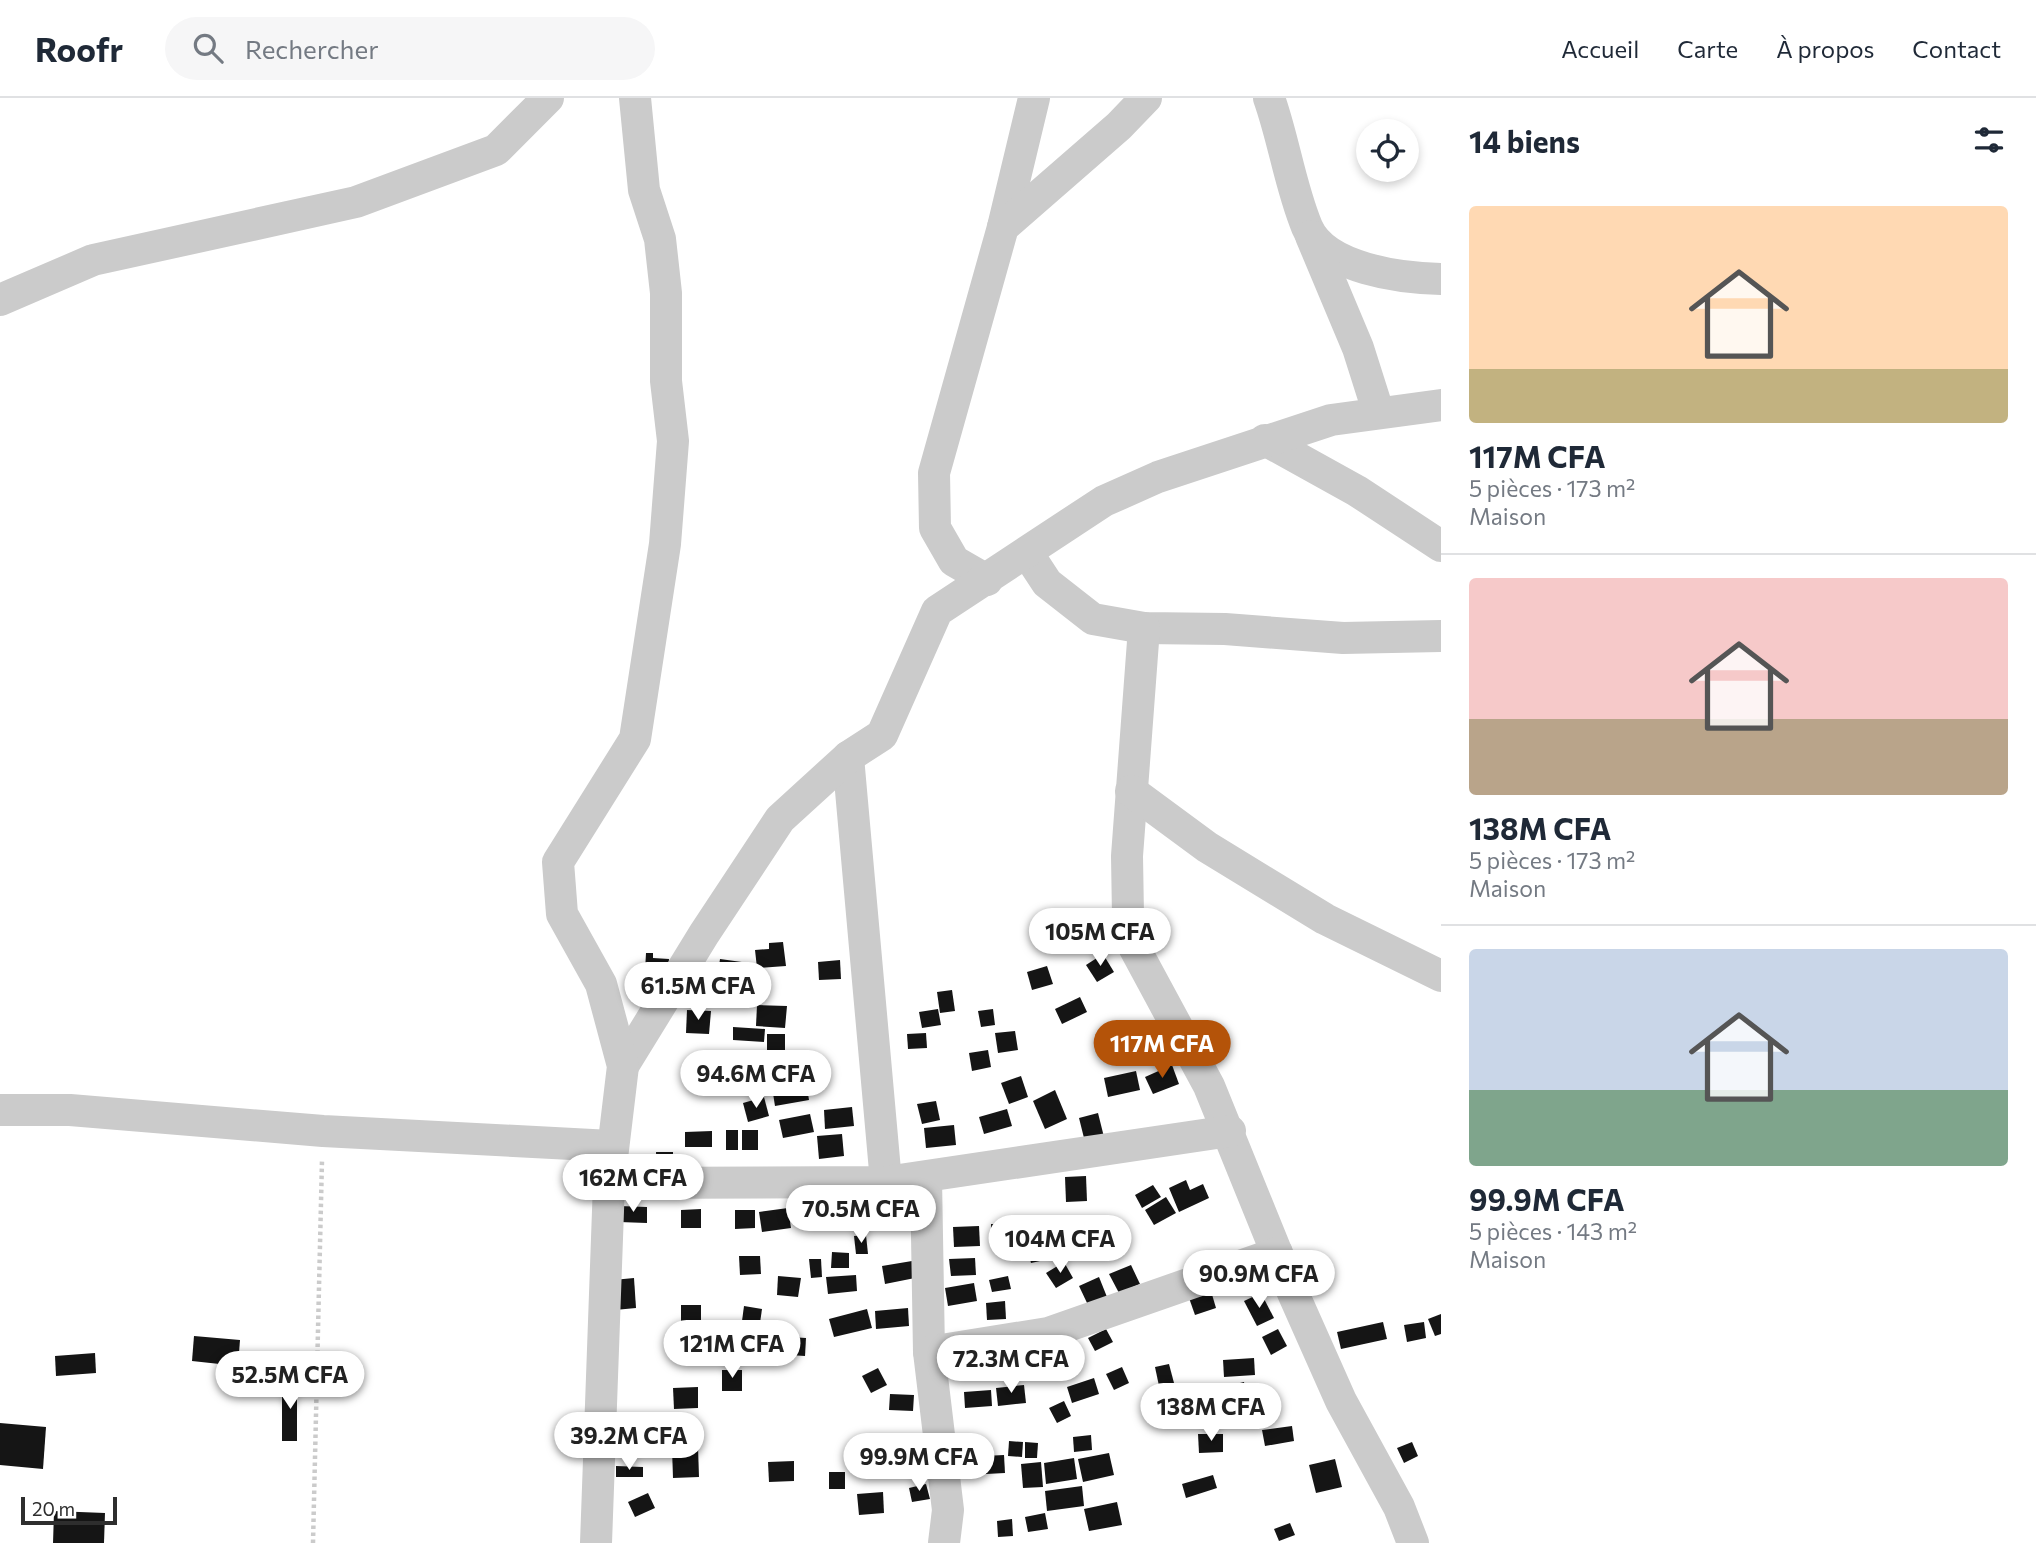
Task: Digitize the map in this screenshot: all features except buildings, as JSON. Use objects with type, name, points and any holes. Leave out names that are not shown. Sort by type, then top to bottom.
[{"type":"street","points":[[0,300],[93,260],[226,233],[356,202],[496,149],[548,98]]},
{"type":"street","points":[[623,1066],[600,984],[562,914],[558,862],[635,739],[665,544],[673,441],[666,382],[666,293],[660,240],[644,190],[635,98]]},
{"type":"street","points":[[987,580],[954,561],[935,528],[934,473],[1003,227],[1034,98]]},
{"type":"street","points":[[1003,227],[1119,126],[1146,98]]},
{"type":"street","points":[[1269,98],[1308,229],[1358,348],[1378,411]]},
{"type":"street","points":[[1308,229],[1326,250],[1357,267],[1441,279]]},
{"type":"street","points":[[596,1543],[611,1146],[623,1066],[704,934],[780,820],[848,757],[882,735],[937,611],[1028,554],[1104,501],[1158,477],[1331,420],[1378,411],[1441,405]]},
{"type":"street","points":[[1265,440],[1357,491],[1441,546]]},
{"type":"street","points":[[1028,554],[1047,583],[1093,619],[1144,628],[1225,629],[1343,638],[1441,636]]},
{"type":"street","points":[[1144,628],[1127,856],[1128,916],[1134,947],[1172,1012],[1230,1131],[1277,1253],[1341,1401],[1399,1507],[1413,1543]]},
{"type":"street","points":[[848,757],[886,1182]]},
{"type":"street","points":[[1131,791],[1207,847],[1325,919],[1441,976]]},
{"type":"street","points":[[0,1110],[70,1110],[323,1131],[611,1146]]},
{"type":"street","points":[[609,1183],[886,1182],[1230,1131]]},
{"type":"street","points":[[926,1178],[929,1352],[948,1510],[944,1543]]},
{"type":"street","points":[[929,1352],[1048,1333],[1277,1253]]},
{"type":"path","points":[[313,1543],[323,1131]]}]
